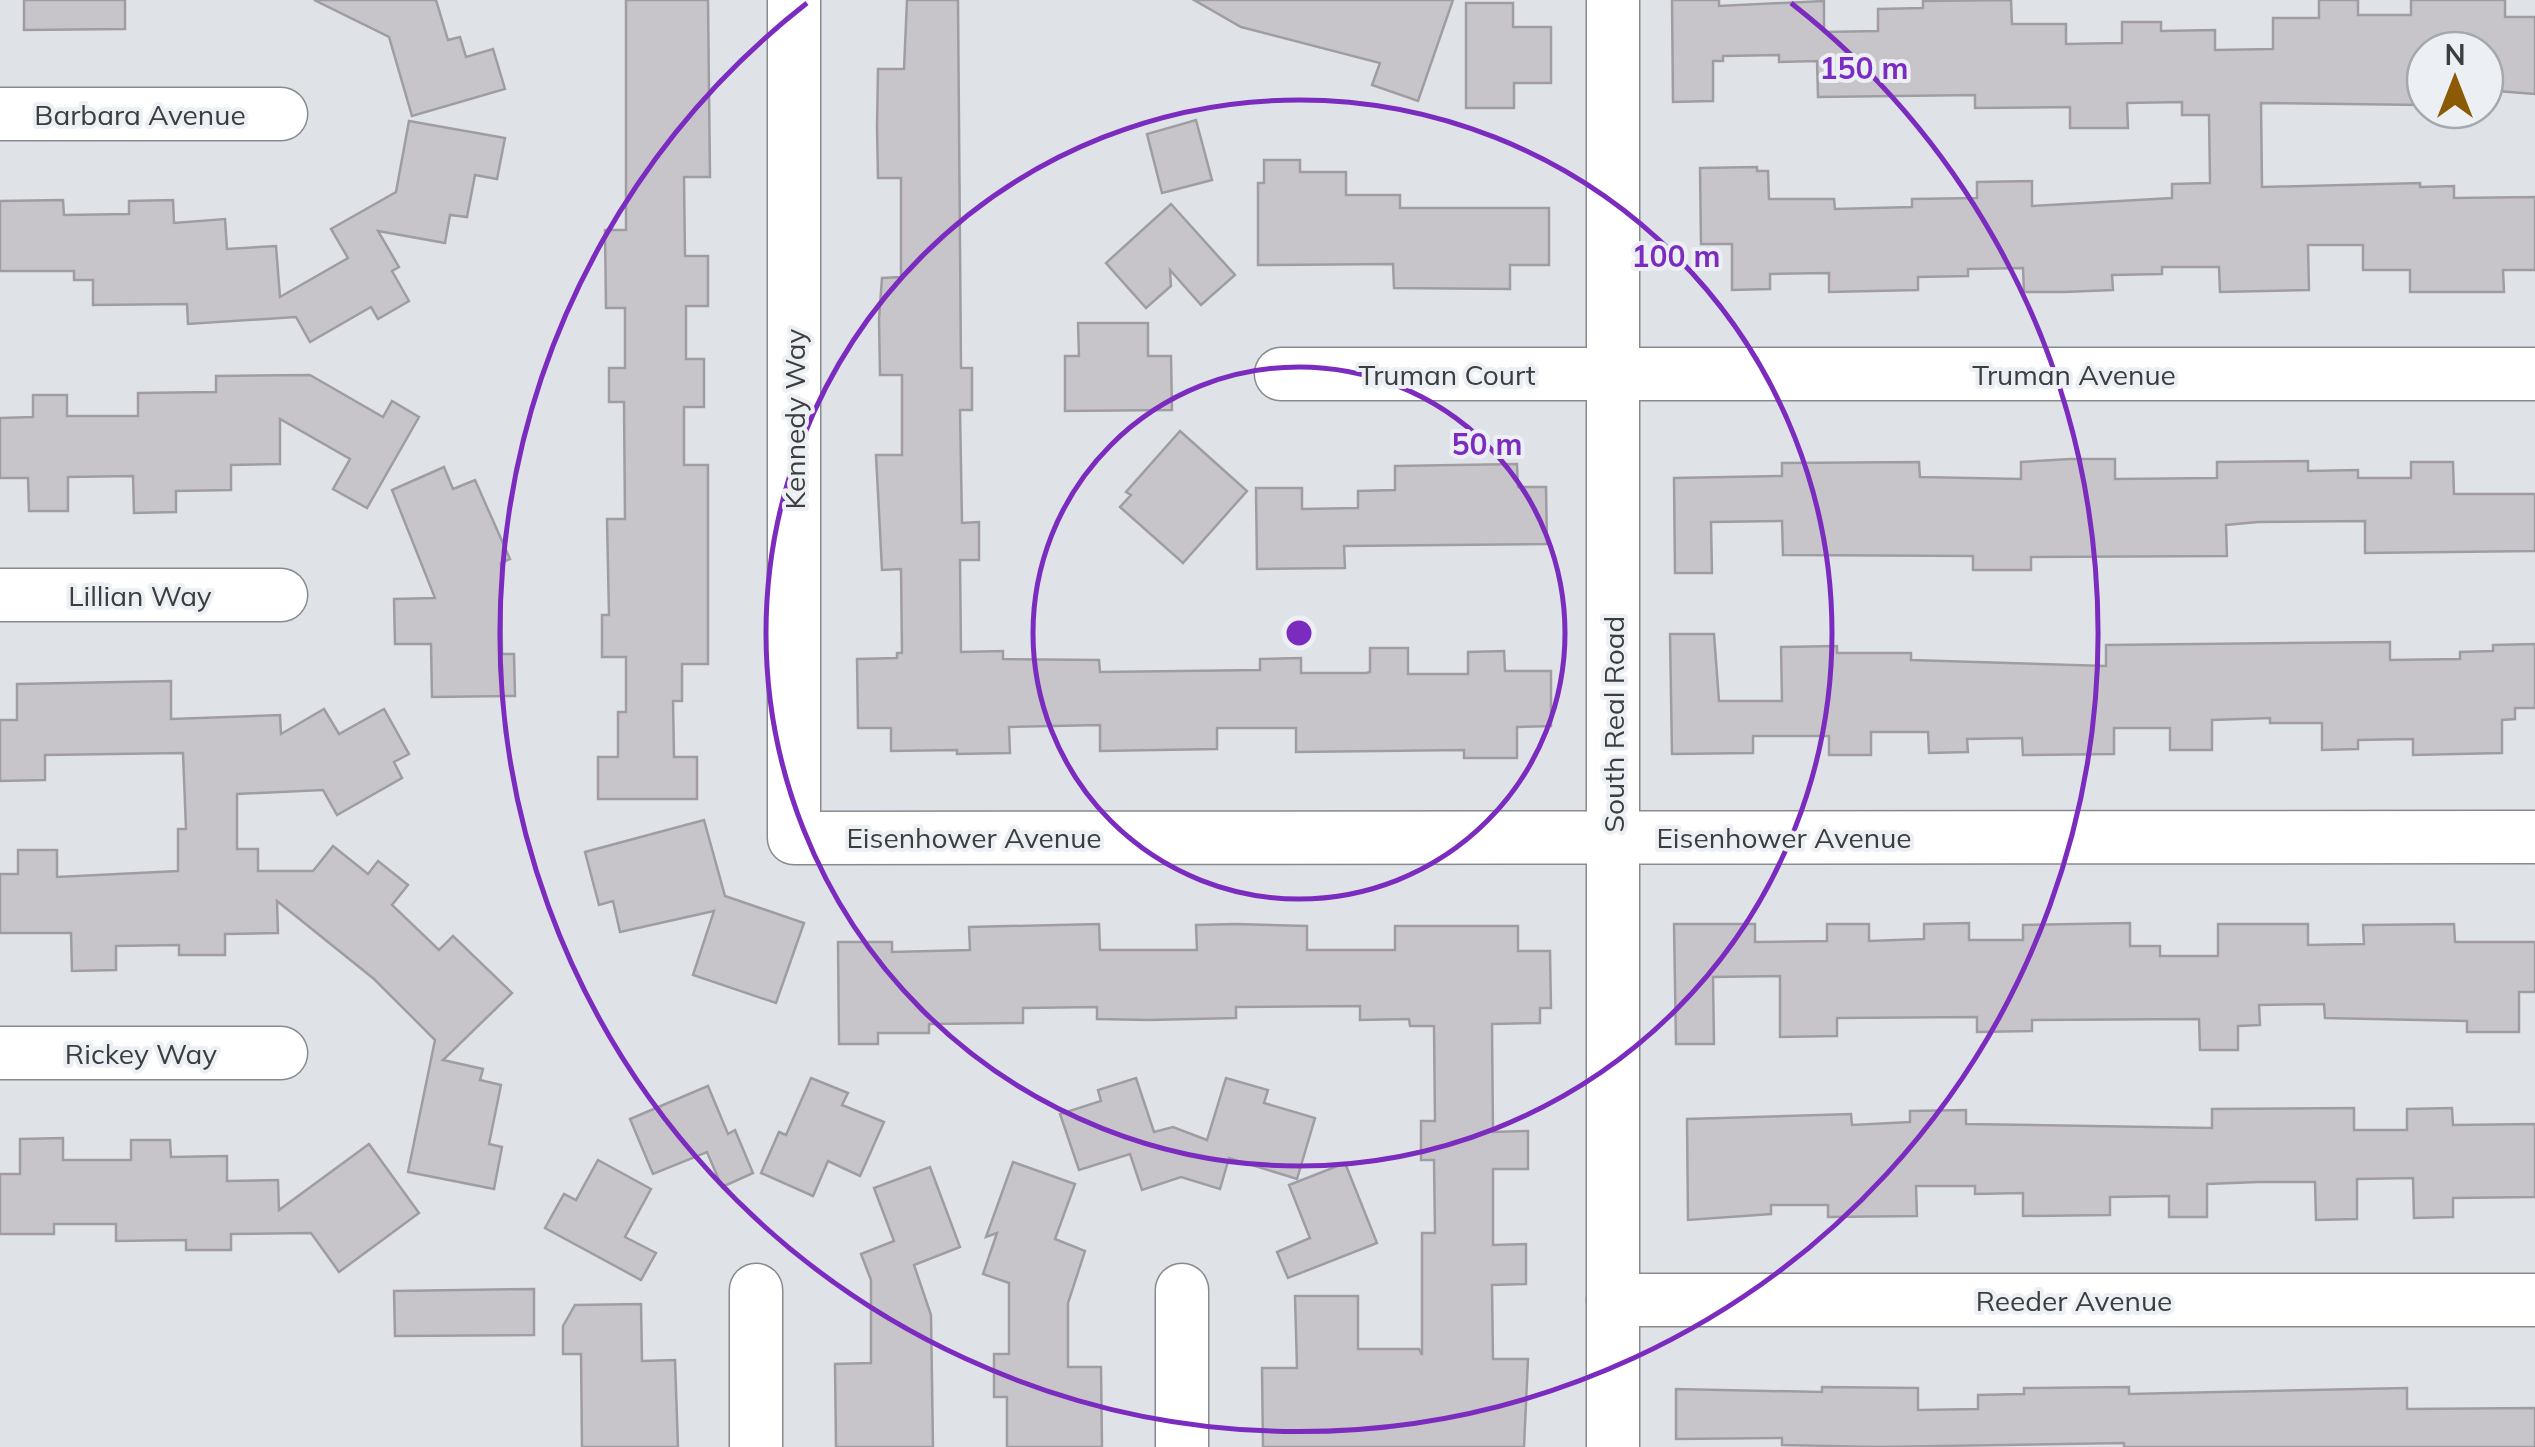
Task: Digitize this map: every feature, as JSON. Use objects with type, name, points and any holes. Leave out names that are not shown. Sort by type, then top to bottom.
[{"type":"street","name":"Kennedy Way","points":[[794,0],[794,838]]},
{"type":"street","name":"South Real Road","points":[[1614,0],[1614,1447]]},
{"type":"street","name":"Barbara Avenue","points":[[0,114],[281,114]]},
{"type":"street","name":"Truman Court","points":[[1281,374],[1614,374]]},
{"type":"street","name":"Truman Avenue","points":[[1614,374],[2535,374]]},
{"type":"street","name":"Lillian Way","points":[[0,595],[281,595]]},
{"type":"street","name":"Eisenhower Avenue","points":[[794,838],[2535,837]]},
{"type":"street","name":"Rickey Way","points":[[0,1053],[282,1053]]},
{"type":"street","points":[[756,1290],[756,1447]]},
{"type":"street","points":[[1182,1290],[1182,1447]]},
{"type":"street","name":"Reeder Avenue","points":[[1614,1300],[2535,1300]]},
{"type":"building","points":[[24,0],[125,0],[125,29],[24,30]]},
{"type":"building","points":[[314,0],[436,0],[448,40],[460,37],[466,57],[493,49],[505,89],[412,116],[389,37]]},
{"type":"building","points":[[626,0],[708,0],[710,177],[684,177],[685,256],[708,256],[708,306],[686,306],[686,359],[704,359],[704,407],[684,407],[684,465],[708,465],[708,664],[682,664],[682,701],[673,701],[674,757],[697,757],[697,799],[598,799],[598,757],[618,757],[618,712],[626,712],[626,657],[602,657],[602,615],[609,615],[607,519],[625,519],[624,402],[609,402],[609,368],[625,368],[625,308],[606,308],[605,230],[626,230]]},
{"type":"building","points":[[907,0],[958,0],[961,368],[972,368],[972,410],[960,410],[962,523],[979,522],[979,560],[960,560],[961,652],[1003,651],[1003,659],[1099,660],[1100,672],[1260,670],[1260,659],[1301,658],[1301,673],[1366,673],[1370,672],[1370,648],[1408,648],[1408,674],[1468,674],[1468,652],[1504,651],[1505,671],[1551,671],[1551,726],[1517,727],[1517,758],[1464,758],[1464,750],[1296,752],[1296,728],[1217,728],[1217,749],[1100,751],[1100,725],[1009,727],[1010,753],[891,751],[891,728],[858,728],[857,659],[897,658],[897,653],[902,653],[901,569],[882,570],[876,455],[902,455],[902,375],[880,375],[879,319],[882,278],[901,277],[901,178],[878,178],[877,127],[878,69],[904,69]]},
{"type":"building","points":[[1194,0],[1453,0],[1418,101],[1372,85],[1380,63],[1241,27]]},
{"type":"building","points":[[1672,0],[1719,0],[1719,6],[1824,1],[1824,32],[1878,31],[1878,9],[1923,8],[1923,1],[2011,0],[2012,24],[2066,24],[2066,44],[2122,43],[2122,22],[2161,22],[2161,31],[2215,30],[2215,50],[2273,49],[2273,18],[2319,18],[2319,0],[2358,0],[2358,15],[2411,15],[2411,0],[2505,0],[2505,17],[2535,17],[2535,94],[2505,92],[2505,30],[2405,30],[2405,105],[2261,103],[2262,187],[2420,183],[2420,187],[2454,186],[2454,198],[2535,197],[2535,270],[2503,270],[2504,292],[2410,292],[2410,270],[2363,270],[2363,245],[2308,245],[2309,290],[2220,292],[2219,267],[2162,267],[2162,274],[2112,275],[2113,290],[2024,292],[2023,268],[1968,269],[1968,276],[1918,277],[1918,290],[1829,292],[1829,273],[1770,274],[1770,289],[1732,290],[1732,244],[1701,244],[1700,168],[1757,167],[1757,171],[1768,171],[1769,199],[1834,199],[1835,209],[1912,207],[1912,199],[1977,198],[1977,182],[2032,181],[2032,206],[2172,198],[2172,184],[2210,183],[2209,115],[2182,115],[2182,102],[2127,103],[2128,128],[2070,128],[2070,107],[1975,108],[1975,95],[1818,97],[1817,61],[1779,62],[1779,55],[1723,56],[1723,61],[1713,61],[1713,101],[1673,102]]},
{"type":"building","points":[[1466,3],[1513,3],[1513,27],[1551,27],[1551,83],[1514,83],[1514,108],[1466,108]]},
{"type":"building","points":[[1196,120],[1212,180],[1162,193],[1147,134]]},
{"type":"building","points":[[409,121],[505,138],[497,179],[475,175],[467,217],[450,215],[445,243],[378,231],[399,267],[392,271],[409,301],[378,319],[371,307],[310,342],[296,317],[188,324],[187,304],[93,305],[93,280],[74,280],[74,271],[0,271],[0,201],[63,200],[64,215],[129,214],[129,201],[173,200],[174,223],[225,219],[227,249],[276,246],[280,297],[348,258],[331,229],[396,192]]},
{"type":"building","points":[[1264,160],[1300,160],[1300,172],[1346,172],[1346,195],[1400,195],[1400,208],[1549,208],[1549,265],[1510,265],[1510,289],[1394,288],[1393,264],[1258,265],[1258,183],[1264,183]]},
{"type":"building","points":[[1171,204],[1235,275],[1201,305],[1170,270],[1171,286],[1146,308],[1106,263]]},
{"type":"building","points":[[1078,323],[1148,323],[1148,356],[1171,356],[1172,410],[1065,411],[1065,356],[1079,356]]},
{"type":"building","points":[[310,375],[383,417],[392,401],[419,417],[367,508],[333,489],[350,459],[280,419],[280,464],[231,465],[231,490],[176,491],[176,512],[134,513],[133,476],[68,477],[68,511],[29,511],[28,478],[0,478],[0,418],[33,417],[33,395],[67,395],[67,416],[138,416],[138,393],[216,392],[216,376]]},
{"type":"building","points":[[1180,431],[1247,491],[1183,563],[1120,507],[1131,495],[1126,492]]},
{"type":"building","points":[[2115,459],[2115,479],[2217,478],[2217,462],[2308,461],[2308,471],[2358,470],[2358,478],[2411,478],[2411,462],[2453,462],[2454,494],[2535,494],[2535,551],[2365,553],[2365,521],[2258,522],[2226,525],[2227,556],[2031,557],[2031,570],[1973,570],[1973,556],[1783,555],[1782,521],[1711,522],[1712,573],[1675,573],[1674,478],[1782,476],[1782,463],[1919,462],[1920,477],[2021,479],[2021,462]]},
{"type":"building","points":[[1517,464],[1518,487],[1546,487],[1547,544],[1344,546],[1345,568],[1257,569],[1256,488],[1302,488],[1302,509],[1358,508],[1358,491],[1395,490],[1395,466]]},
{"type":"building","points":[[444,467],[453,489],[475,480],[510,559],[501,563],[502,654],[514,654],[515,696],[432,697],[431,644],[395,644],[394,599],[435,598],[392,490]]},
{"type":"building","points":[[1670,634],[1714,634],[1719,701],[1782,701],[1781,647],[1837,646],[1837,653],[1911,653],[1911,660],[2106,666],[2106,645],[2390,642],[2390,660],[2460,659],[2460,652],[2493,651],[2493,645],[2535,644],[2535,708],[2515,708],[2515,719],[2502,720],[2502,753],[2413,755],[2413,739],[2358,740],[2358,749],[2322,750],[2322,723],[2270,723],[2270,718],[2212,720],[2212,750],[2170,750],[2170,728],[2114,728],[2114,754],[2023,755],[2022,738],[1967,739],[1968,752],[1929,753],[1928,732],[1871,732],[1871,755],[1829,755],[1829,736],[1753,736],[1753,753],[1672,754]]},
{"type":"building","points":[[171,681],[171,719],[280,715],[281,734],[324,709],[339,734],[384,709],[409,754],[394,762],[402,778],[337,815],[323,790],[237,794],[237,849],[258,849],[258,871],[313,871],[333,846],[368,874],[378,861],[408,885],[392,905],[439,950],[453,936],[512,993],[443,1060],[483,1069],[480,1080],[501,1085],[489,1144],[502,1147],[494,1189],[408,1172],[435,1040],[374,979],[277,901],[278,933],[225,934],[225,955],[179,955],[179,945],[116,946],[116,970],[72,971],[71,933],[0,933],[0,874],[18,874],[18,850],[57,850],[57,877],[178,871],[178,829],[186,829],[183,753],[45,755],[45,780],[0,781],[0,720],[17,720],[17,684]]},
{"type":"building","points":[[704,820],[725,896],[804,923],[776,1003],[693,975],[714,911],[620,932],[613,901],[599,905],[585,852]]},
{"type":"building","points":[[1969,923],[1969,940],[2023,940],[2023,925],[2130,923],[2130,946],[2160,946],[2160,956],[2218,956],[2218,924],[2308,924],[2308,945],[2364,944],[2363,925],[2454,924],[2455,942],[2535,942],[2535,992],[2519,992],[2519,1032],[2467,1032],[2467,1021],[2325,1018],[2324,1004],[2259,1005],[2260,1025],[2238,1026],[2238,1050],[2200,1050],[2199,1019],[2032,1020],[2032,1031],[1977,1032],[1977,1017],[1837,1018],[1837,1036],[1780,1037],[1780,976],[1713,977],[1714,1044],[1676,1044],[1674,924],[1755,924],[1755,942],[1827,941],[1827,924],[1869,924],[1869,941],[1924,939],[1924,924]]},
{"type":"building","points":[[1099,924],[1100,950],[1197,950],[1196,925],[1235,924],[1307,926],[1307,950],[1395,950],[1395,926],[1518,926],[1518,951],[1550,951],[1551,1008],[1540,1008],[1540,1023],[1492,1024],[1493,1132],[1528,1131],[1528,1169],[1493,1169],[1493,1245],[1526,1244],[1526,1284],[1492,1285],[1493,1359],[1528,1359],[1524,1447],[1263,1447],[1262,1368],[1297,1368],[1295,1296],[1358,1296],[1358,1349],[1419,1349],[1422,1355],[1422,1233],[1435,1233],[1434,1160],[1421,1160],[1421,1121],[1435,1121],[1434,1026],[1410,1026],[1409,1019],[1360,1020],[1360,1006],[1236,1007],[1236,1018],[1149,1020],[1097,1019],[1097,1007],[1023,1008],[1023,1023],[929,1024],[929,1033],[878,1033],[878,1044],[839,1044],[838,942],[892,942],[892,952],[970,950],[969,927]]},
{"type":"building","points":[[811,1078],[848,1093],[842,1105],[884,1122],[860,1176],[828,1161],[813,1196],[761,1173],[779,1132],[786,1135]]},
{"type":"building","points":[[1136,1078],[1154,1132],[1173,1127],[1207,1140],[1226,1078],[1268,1090],[1264,1103],[1315,1118],[1297,1179],[1229,1158],[1220,1189],[1181,1177],[1142,1190],[1130,1154],[1079,1170],[1060,1114],[1101,1101],[1098,1090]]},
{"type":"building","points":[[708,1086],[728,1134],[735,1130],[753,1173],[722,1187],[707,1152],[653,1174],[630,1119]]},
{"type":"building","points":[[2354,1108],[2354,1130],[2407,1130],[2407,1109],[2452,1108],[2453,1125],[2535,1124],[2535,1197],[2453,1198],[2453,1217],[2414,1218],[2413,1178],[2357,1179],[2357,1219],[2316,1220],[2315,1182],[2258,1182],[2207,1184],[2207,1217],[2169,1217],[2169,1196],[2110,1197],[2110,1215],[2023,1216],[2023,1193],[1975,1194],[1975,1186],[1916,1186],[1917,1216],[1828,1217],[1828,1205],[1771,1205],[1771,1214],[1688,1220],[1687,1119],[1851,1114],[1852,1125],[1910,1122],[1910,1111],[1966,1110],[1966,1124],[2212,1128],[2212,1109]]},
{"type":"building","points":[[63,1138],[63,1160],[131,1160],[131,1140],[170,1140],[171,1157],[227,1156],[227,1181],[278,1180],[279,1210],[369,1144],[419,1213],[339,1272],[311,1233],[231,1234],[231,1250],[186,1250],[186,1240],[116,1241],[116,1224],[54,1224],[54,1234],[0,1234],[0,1174],[20,1174],[20,1139]]},
{"type":"building","points":[[598,1160],[651,1189],[625,1237],[656,1253],[641,1280],[545,1228],[564,1194],[576,1200]]},
{"type":"building","points":[[1013,1162],[1075,1184],[1055,1239],[1085,1251],[1068,1303],[1068,1367],[1101,1367],[1102,1447],[1007,1447],[1007,1397],[994,1397],[994,1354],[1009,1354],[1009,1283],[983,1274],[997,1233],[986,1237]]},
{"type":"building","points":[[1345,1163],[1377,1243],[1288,1278],[1277,1252],[1310,1238],[1289,1185]]},
{"type":"building","points":[[930,1167],[960,1247],[914,1265],[931,1315],[933,1447],[836,1447],[835,1364],[871,1363],[871,1280],[861,1254],[894,1241],[874,1188]]},
{"type":"building","points":[[534,1289],[534,1335],[395,1336],[394,1291]]},
{"type":"building","points":[[641,1304],[642,1361],[675,1360],[678,1447],[582,1447],[581,1354],[563,1354],[563,1326],[575,1305]]},
{"type":"building","points":[[1822,1387],[1918,1388],[1918,1410],[1978,1409],[1978,1395],[2024,1394],[2024,1388],[2129,1387],[2129,1394],[2407,1388],[2407,1409],[2535,1408],[2535,1447],[2124,1447],[2124,1443],[1878,1447],[1782,1445],[1782,1438],[1676,1439],[1676,1389],[1822,1392]]}]
